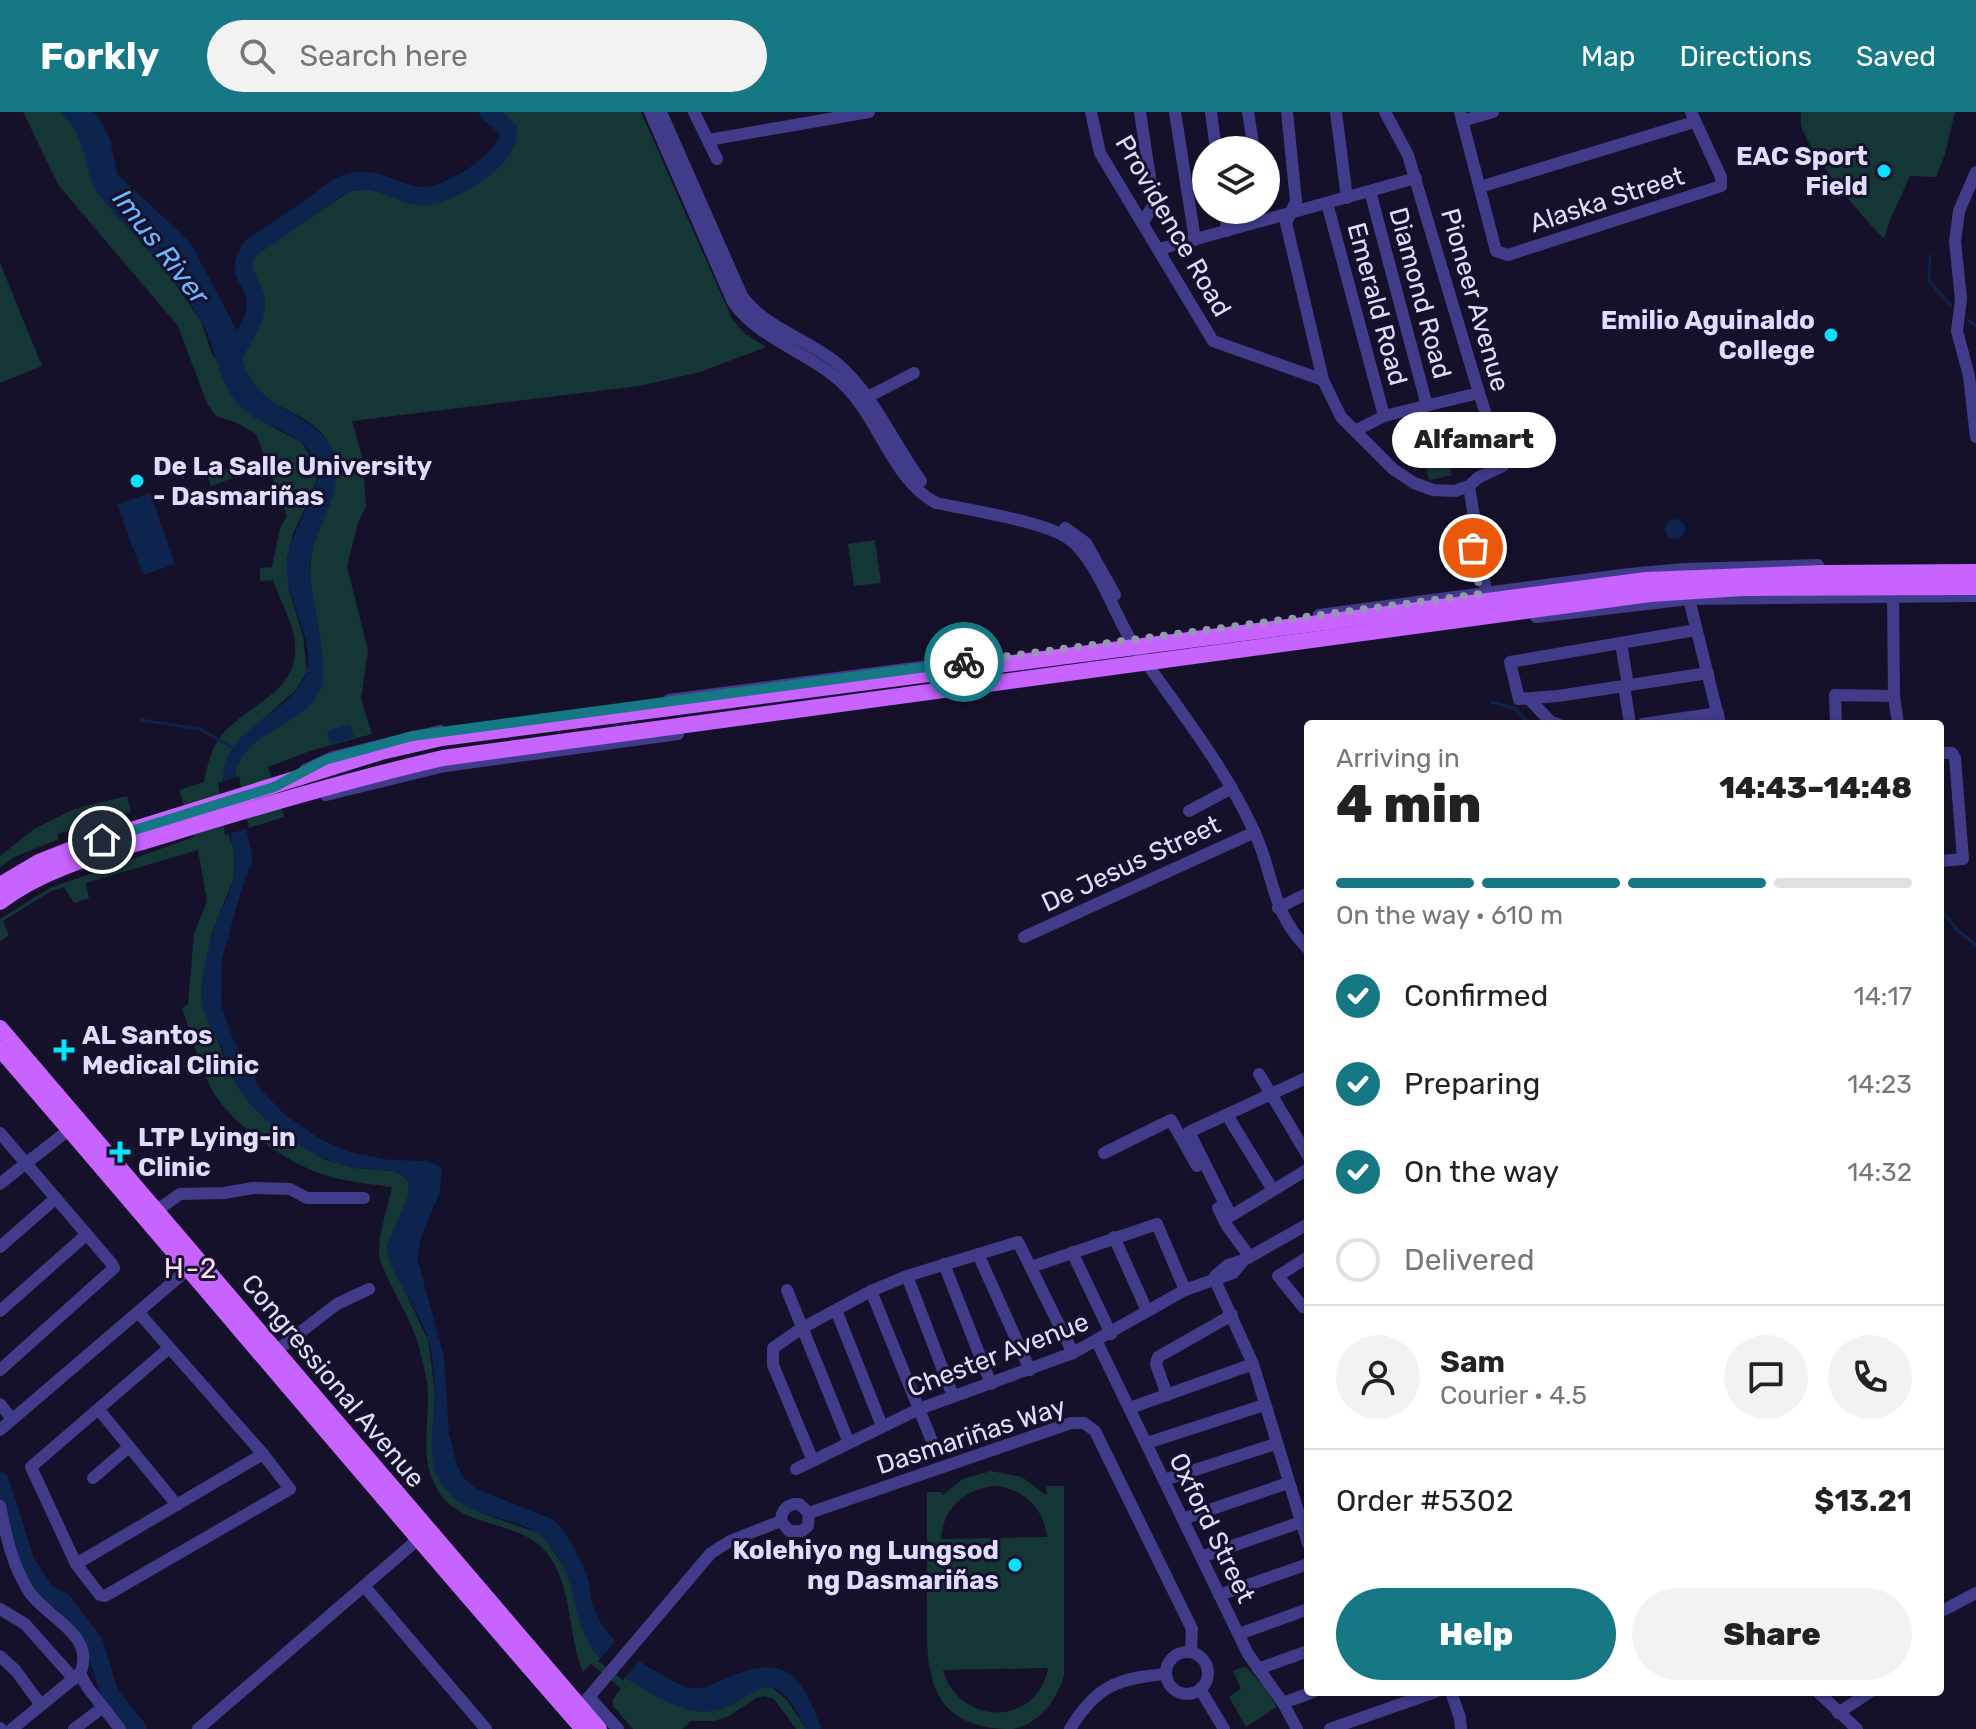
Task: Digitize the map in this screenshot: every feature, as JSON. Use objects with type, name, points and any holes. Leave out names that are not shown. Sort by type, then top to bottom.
[{"type":"main road","points":[[1893,585],[1976,572]]},
{"type":"main road","points":[[1663,581],[1688,595],[1742,582]]},
{"type":"main road","points":[[0,902],[26,884],[60,869],[189,820],[276,793],[443,758],[1484,601],[1663,581],[1976,587]]},
{"type":"main road","points":[[0,885],[39,862],[77,847],[189,820]]},
{"type":"main road","name":"Congressional Avenue","points":[[0,1028],[73,1123],[423,1535],[581,1713],[599,1729]]},
{"type":"main road","name":"Congressional Avenue","points":[[0,1049],[156,1211],[194,1265]]},
{"type":"street","points":[[650,112],[733,302],[741,313],[752,324],[830,371],[863,400]]},
{"type":"street","points":[[661,112],[742,296],[760,317],[837,363],[863,400],[900,468],[925,497],[936,503],[1056,532],[1070,539],[1087,559],[1141,651],[1232,788],[1255,832],[1278,908],[1304,944]]},
{"type":"street","points":[[694,112],[717,159]]},
{"type":"street","points":[[708,140],[869,112]]},
{"type":"street","name":"Providence Road","points":[[1091,112],[1100,153],[1213,341],[1323,380]]},
{"type":"street","points":[[1140,112],[1154,204],[1143,222]]},
{"type":"street","points":[[1175,112],[1195,240]]},
{"type":"street","points":[[1211,112],[1214,136]]},
{"type":"street","points":[[1248,112],[1252,136]]},
{"type":"street","points":[[1287,112],[1296,201],[1286,223],[1323,380],[1341,417],[1393,469],[1414,483],[1443,492],[1466,487],[1484,601]]},
{"type":"street","points":[[1336,112],[1347,198]]},
{"type":"street","name":"Pioneer Avenue","points":[[1385,112],[1408,155],[1416,178],[1503,466],[1466,487]]},
{"type":"street","points":[[1493,112],[1461,117],[1480,187],[1692,117]]},
{"type":"street","name":"Alaska Street","points":[[1480,187],[1496,251],[1508,255],[1718,188],[1721,177],[1692,117]]},
{"type":"street","points":[[1976,172],[1959,211],[1955,233],[1957,331],[1969,376],[1976,437]]},
{"type":"street","points":[[1280,214],[1416,178]]},
{"type":"street","name":"Diamond Road","points":[[1370,191],[1427,406]]},
{"type":"street","name":"Emerald Road","points":[[1327,203],[1384,416]]},
{"type":"street","points":[[1226,224],[1227,231]]},
{"type":"street","points":[[1160,249],[1243,224]]},
{"type":"street","points":[[863,400],[914,373]]},
{"type":"street","points":[[1355,431],[1384,416],[1479,393]]},
{"type":"street","points":[[1976,565],[1740,567],[1663,581],[1484,601],[1141,651],[445,766],[293,803],[276,793],[325,760],[440,731],[1141,651],[1688,595],[1893,585],[1976,596]]},
{"type":"street","points":[[1893,585],[1894,696],[1897,720]]},
{"type":"street","points":[[1688,595],[1719,718],[1694,720]]},
{"type":"street","points":[[1696,630],[1510,662],[1519,699],[1708,673]]},
{"type":"street","points":[[1621,643],[1630,720]]},
{"type":"street","points":[[1836,720],[1835,695],[1894,696]]},
{"type":"street","points":[[1529,699],[1549,720]]},
{"type":"street","points":[[1944,753],[1952,753],[1955,758],[1963,859]]},
{"type":"street","points":[[1189,811],[1232,788]]},
{"type":"street","name":"De Jesus Street","points":[[1024,937],[1255,832]]},
{"type":"street","points":[[1944,861],[1963,859],[1976,852]]},
{"type":"street","points":[[1278,908],[1304,895]]},
{"type":"street","points":[[1259,1074],[1304,1149]]},
{"type":"street","points":[[1304,1079],[1189,1132],[1231,1216],[1304,1171]]},
{"type":"street","points":[[1227,1115],[1273,1190]]},
{"type":"street","points":[[1104,1153],[1171,1120],[1247,1259]]},
{"type":"street","points":[[0,1184],[38,1153],[43,1144],[73,1123]]},
{"type":"street","points":[[0,1133],[112,1264],[112,1272],[0,1370]]},
{"type":"street","points":[[156,1211],[176,1195],[253,1188],[290,1189],[307,1198],[364,1198]]},
{"type":"street","points":[[0,1247],[56,1198]]},
{"type":"street","points":[[1031,1267],[1157,1224],[1185,1290]]},
{"type":"street","name":"Chester Avenue","points":[[796,1469],[919,1409],[1030,1370],[1097,1342],[1185,1290],[1233,1273],[1247,1259],[1304,1226]]},
{"type":"street","points":[[0,1311],[86,1235]]},
{"type":"street","points":[[1114,1237],[1147,1311]]},
{"type":"street","points":[[813,1461],[773,1365],[772,1354],[777,1343],[871,1291],[907,1276],[1018,1242],[1073,1353]]},
{"type":"street","points":[[1072,1252],[1111,1334]]},
{"type":"street","points":[[978,1254],[1030,1370]]},
{"type":"street","points":[[1304,1260],[1278,1276],[1304,1306]]},
{"type":"street","points":[[944,1264],[991,1384]]},
{"type":"street","points":[[0,1430],[194,1265]]},
{"type":"street","points":[[907,1276],[953,1396]]},
{"type":"street","points":[[1214,1278],[1253,1364],[1304,1531]]},
{"type":"street","points":[[271,1354],[337,1304],[369,1289]]},
{"type":"street","points":[[787,1290],[849,1443]]},
{"type":"street","points":[[871,1291],[936,1451]]},
{"type":"street","points":[[836,1310],[882,1426]]},
{"type":"street","points":[[139,1313],[263,1454],[289,1487],[289,1492],[110,1596],[100,1595],[76,1564],[31,1467],[169,1348]]},
{"type":"street","points":[[1167,1395],[1156,1364],[1158,1357],[1232,1315]]},
{"type":"street","name":"Oxford Street","points":[[1097,1342],[1239,1634],[1297,1729]]},
{"type":"street","points":[[1130,1408],[1253,1364]]},
{"type":"street","points":[[0,1404],[12,1419]]},
{"type":"street","points":[[1147,1443],[1264,1405]]},
{"type":"street","points":[[99,1410],[177,1505]]},
{"type":"street","name":"Dasmariñas Way","points":[[809,1513],[1071,1423],[1084,1423],[1095,1431],[1192,1629],[1191,1652]]},
{"type":"street","points":[[1164,1480],[1275,1444]]},
{"type":"street","points":[[93,1478],[129,1447]]},
{"type":"street","points":[[76,1564],[263,1454]]},
{"type":"street","points":[[1183,1519],[1288,1483]]},
{"type":"street","points":[[799,1504],[809,1513],[808,1526],[802,1531],[789,1531],[781,1521],[783,1512],[790,1505],[799,1504]]},
{"type":"street","points":[[0,1506],[3,1538],[30,1593],[68,1626],[84,1651],[84,1664],[77,1676],[12,1729]]},
{"type":"street","points":[[618,1729],[581,1713],[604,1679],[711,1553],[730,1541],[781,1521]]},
{"type":"street","points":[[1201,1557],[1301,1522]]},
{"type":"street","points":[[198,1729],[423,1535]]},
{"type":"street","points":[[1219,1595],[1304,1565]]},
{"type":"street","points":[[364,1586],[486,1729]]},
{"type":"street","points":[[1944,1610],[1976,1593]]},
{"type":"street","points":[[0,1609],[25,1624],[77,1676],[120,1729]]},
{"type":"street","points":[[1239,1634],[1304,1610]]},
{"type":"street","points":[[1191,1652],[1201,1657],[1207,1668],[1207,1679],[1200,1689],[1190,1693],[1179,1692],[1170,1685],[1166,1674],[1169,1662],[1173,1657],[1191,1652]]},
{"type":"street","points":[[1258,1669],[1304,1652]]},
{"type":"street","points":[[0,1656],[16,1671],[41,1705]]},
{"type":"street","points":[[1070,1729],[1089,1703],[1118,1681],[1166,1674]]},
{"type":"street","points":[[1200,1689],[1224,1729]]},
{"type":"street","points":[[1283,1703],[1304,1695]]},
{"type":"street","points":[[1330,1729],[1424,1696]]},
{"type":"street","points":[[1452,1696],[1460,1718],[1459,1728]]},
{"type":"street","points":[[1822,1696],[1857,1729]]},
{"type":"street","points":[[1838,1713],[1864,1696]]},
{"type":"street","points":[[74,1729],[102,1708]]},
{"type":"green space","points":[[23,112],[60,112],[69,122],[80,138],[87,157],[201,321],[212,354],[274,428],[301,442],[316,465],[313,491],[293,534],[287,559],[289,590],[303,636],[307,671],[297,689],[237,742],[229,834],[235,854],[234,877],[212,933],[201,994],[230,1074],[250,1104],[298,1144],[326,1160],[354,1168],[392,1171],[408,1181],[408,1197],[387,1246],[387,1254],[428,1340],[435,1392],[432,1443],[439,1479],[452,1496],[481,1513],[538,1533],[546,1540],[567,1571],[587,1638],[600,1658],[645,1690],[693,1711],[723,1708],[762,1687],[770,1686],[787,1700],[806,1729],[796,1729],[774,1699],[765,1696],[756,1698],[729,1716],[714,1721],[691,1721],[682,1729],[633,1729],[613,1706],[613,1699],[621,1688],[591,1664],[583,1672],[561,1579],[546,1552],[522,1534],[464,1514],[441,1495],[429,1471],[427,1459],[428,1389],[419,1347],[379,1252],[392,1187],[325,1175],[276,1151],[229,1112],[217,1098],[202,1066],[182,1008],[188,1004],[194,934],[207,901],[198,850],[86,883],[89,898],[74,903],[64,887],[51,891],[3,921],[9,935],[0,942],[0,919],[50,888],[194,837],[179,790],[204,782],[212,752],[221,736],[284,682],[292,668],[295,652],[293,632],[273,580],[260,581],[260,568],[272,567],[280,528],[287,516],[256,434],[216,416],[207,403],[178,326],[59,186]]},
{"type":"green space","points":[[501,112],[641,112],[732,319],[744,333],[766,347],[700,372],[639,386],[352,421],[362,456],[366,506],[358,523],[347,566],[368,650],[361,699],[372,734],[310,751],[268,767],[284,817],[245,829],[235,782],[240,759],[263,735],[308,705],[318,691],[322,660],[311,588],[311,559],[335,477],[331,448],[323,434],[260,392],[250,379],[243,361],[244,348],[261,318],[264,305],[251,260],[257,252],[349,192],[378,190],[404,201],[426,203],[469,186],[495,167],[512,147],[515,128]]},
{"type":"green space","name":"EAC Sport Field","points":[[1801,112],[1955,112],[1936,177],[1910,176],[1884,239],[1818,158],[1802,129]]},
{"type":"green space","points":[[0,263],[42,366],[0,383]]},
{"type":"green space","points":[[1443,434],[1452,475],[1429,480],[1420,439]]},
{"type":"green space","points":[[229,468],[233,478],[211,486],[207,475]]},
{"type":"green space","points":[[875,540],[881,583],[854,586],[848,544]]},
{"type":"green space","points":[[127,796],[131,812],[57,834],[59,839],[14,857],[0,867],[0,856],[34,829],[74,809]]},
{"type":"green space","points":[[991,1471],[1022,1477],[1046,1495],[1047,1486],[1064,1486],[1064,1675],[1046,1710],[1022,1727],[982,1726],[959,1717],[944,1704],[929,1666],[927,1492],[942,1492],[943,1495],[963,1479]],"holes":[[[998,1486],[1017,1492],[1032,1502],[1042,1518],[1047,1537],[941,1539],[946,1517],[959,1501],[976,1490]],[[1048,1668],[1041,1687],[1030,1701],[1015,1710],[998,1712],[981,1710],[965,1702],[952,1689],[943,1670]]]},
{"type":"green space","points":[[1245,1666],[1277,1707],[1246,1727],[1229,1697],[1241,1689],[1233,1671]]},
{"type":"water","name":"Imus River","points":[[60,112],[93,112],[98,116],[110,139],[117,174],[190,242],[245,346],[244,364],[259,390],[314,428],[326,439],[333,454],[335,487],[313,548],[310,574],[320,633],[323,665],[321,688],[313,702],[302,712],[248,749],[239,762],[235,778],[253,860],[222,958],[221,1004],[233,1039],[261,1090],[284,1114],[320,1139],[349,1152],[390,1160],[426,1161],[439,1166],[442,1171],[439,1194],[421,1237],[417,1258],[444,1357],[449,1434],[463,1478],[478,1490],[557,1523],[583,1567],[598,1618],[613,1639],[633,1656],[690,1688],[708,1686],[748,1670],[764,1667],[778,1669],[799,1682],[821,1729],[806,1729],[793,1706],[782,1693],[772,1688],[763,1688],[727,1706],[703,1712],[667,1702],[630,1681],[591,1647],[563,1566],[547,1542],[535,1532],[477,1511],[450,1494],[439,1480],[433,1459],[435,1390],[429,1342],[387,1254],[387,1246],[408,1197],[408,1181],[391,1171],[338,1164],[301,1146],[251,1105],[230,1073],[201,1000],[209,945],[234,872],[223,799],[224,770],[235,744],[294,693],[307,670],[307,644],[290,588],[287,561],[293,537],[314,489],[316,467],[304,445],[250,415],[233,397],[221,375],[199,317],[163,268],[96,192],[76,132]]},
{"type":"water","points":[[150,493],[175,564],[143,575],[117,504]]},
{"type":"water","points":[[1671,519],[1679,519],[1685,529],[1679,539],[1671,539],[1665,533],[1665,525]]},
{"type":"water","points":[[350,724],[354,737],[331,745],[327,731]]},
{"type":"pier","points":[[239,776],[249,828],[225,835],[218,783]]},
{"type":"pier","points":[[618,1638],[641,1659],[623,1680],[598,1661]]},
{"type":"waterway","points":[[231,361],[256,308],[254,291],[244,265],[251,248],[348,183],[368,181],[424,196],[463,182],[491,163],[507,140],[508,129],[488,112]]},
{"type":"waterway","points":[[1930,256],[1929,281],[1950,305]]},
{"type":"waterway","points":[[1968,320],[1976,326]]},
{"type":"waterway","points":[[1491,702],[1514,708],[1525,720]]},
{"type":"waterway","points":[[141,720],[200,729],[235,749]]},
{"type":"waterway","points":[[1944,913],[1957,930],[1976,945]]},
{"type":"waterway","points":[[0,1481],[26,1563],[46,1593],[63,1602],[94,1643],[110,1695],[138,1729]]},
{"type":"way so far","points":[[964,662],[1480,594],[1473,548]]},
{"type":"place","name":"EAC Sport Field","points":[[1884,171]]},
{"type":"place","name":"Emilio Aguinaldo College","points":[[1831,335]]},
{"type":"place","name":"De La Salle University - Dasmariñas","points":[[137,481]]},
{"type":"place","name":"Alfamart","points":[[1473,548]]},
{"type":"place","name":"AL Santos Medical Clinic","points":[[64,1050]]},
{"type":"place","name":"LTP Lying-in Clinic","points":[[120,1152]]},
{"type":"place","name":"Kolehiyo ng Lungsod ng Dasmariñas","points":[[1015,1565]]},
{"type":"district","name":"H-2","points":[[191,1268]]},
{"type":"route","points":[[102,840],[274,787],[325,760],[412,736],[964,662]]}]
